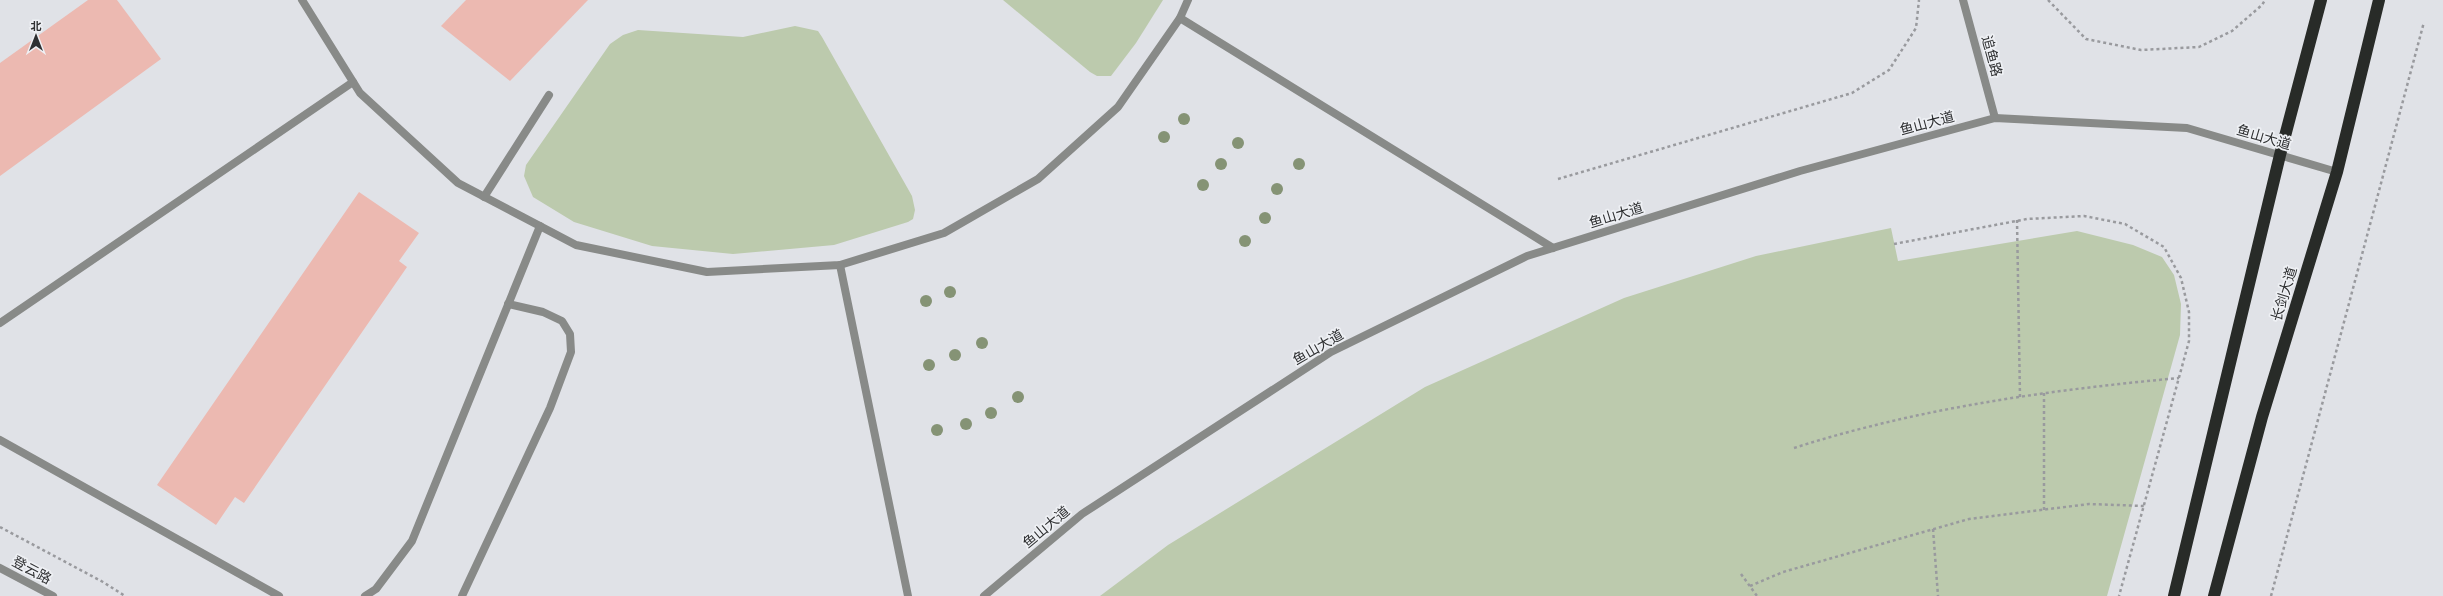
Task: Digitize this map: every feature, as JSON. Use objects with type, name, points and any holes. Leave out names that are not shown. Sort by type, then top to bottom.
[{"type":"highway","points":[[2174,596],[2280,155],[2321,0]]},
{"type":"highway","name":"长剑大道","points":[[2214,596],[2262,417],[2337,172],[2379,0]]},
{"type":"street","points":[[302,0],[360,92],[458,184],[576,244],[707,272],[840,265],[944,233],[1038,179],[1118,107],[1180,18],[1188,0]]},
{"type":"street","name":"追鱼路","points":[[1963,0],[1995,118]]},
{"type":"street","points":[[1180,18],[1553,248]]},
{"type":"street","points":[[0,323],[353,82]]},
{"type":"street","points":[[484,197],[549,95]]},
{"type":"street","name":"鱼山大道","points":[[984,596],[1082,514],[1331,352],[1528,256],[1553,248],[1800,171],[1995,118],[2187,128],[2337,172]]},
{"type":"street","points":[[365,596],[376,589],[412,541],[540,226]]},
{"type":"street","points":[[840,265],[908,596]]},
{"type":"street","points":[[462,596],[550,408],[571,352],[570,334],[562,321],[542,312],[508,304]]},
{"type":"street","points":[[0,440],[279,596]]},
{"type":"street","name":"登云路","points":[[0,568],[52,596]]},
{"type":"path","points":[[1558,179],[1852,93],[1889,70],[1916,28],[1919,0]]},
{"type":"path","points":[[2048,0],[2086,39],[2141,50],[2199,47],[2232,31],[2262,6],[2265,0]]},
{"type":"path","points":[[2271,596],[2424,22]]},
{"type":"path","points":[[1894,244],[2017,220],[2084,216],[2124,224],[2164,247],[2181,278],[2189,312],[2189,341],[2119,596]]},
{"type":"path","points":[[2017,220],[2020,397]]},
{"type":"path","points":[[1794,448],[1916,414],[2101,385],[2179,378]]},
{"type":"path","points":[[2044,393],[2044,510]]},
{"type":"path","points":[[1750,586],[1790,570],[1969,519],[2089,504],[2144,506]]},
{"type":"path","points":[[0,527],[103,582],[125,596]]},
{"type":"path","points":[[1933,529],[1938,596]]},
{"type":"path","points":[[1741,574],[1757,596]]},
{"type":"green space","points":[[1003,0],[1163,0],[1136,43],[1111,76],[1097,76],[1090,72]]},
{"type":"green space","points":[[795,26],[818,31],[822,37],[912,196],[915,210],[913,219],[908,222],[834,245],[733,254],[652,246],[574,222],[533,197],[524,176],[526,165],[610,44],[623,35],[638,30],[743,37]]},
{"type":"green space","points":[[1891,228],[1898,261],[2077,231],[2133,245],[2162,257],[2174,275],[2181,304],[2180,335],[2107,596],[1100,596],[1168,545],[1425,387],[1624,298],[1756,256]]},
{"type":"building","points":[[88,0],[117,0],[161,59],[0,176],[0,63]]},
{"type":"building","points":[[466,0],[588,0],[510,81],[441,26]]},
{"type":"building","points":[[359,192],[419,233],[399,261],[407,267],[244,503],[235,497],[216,525],[157,485]]}]
